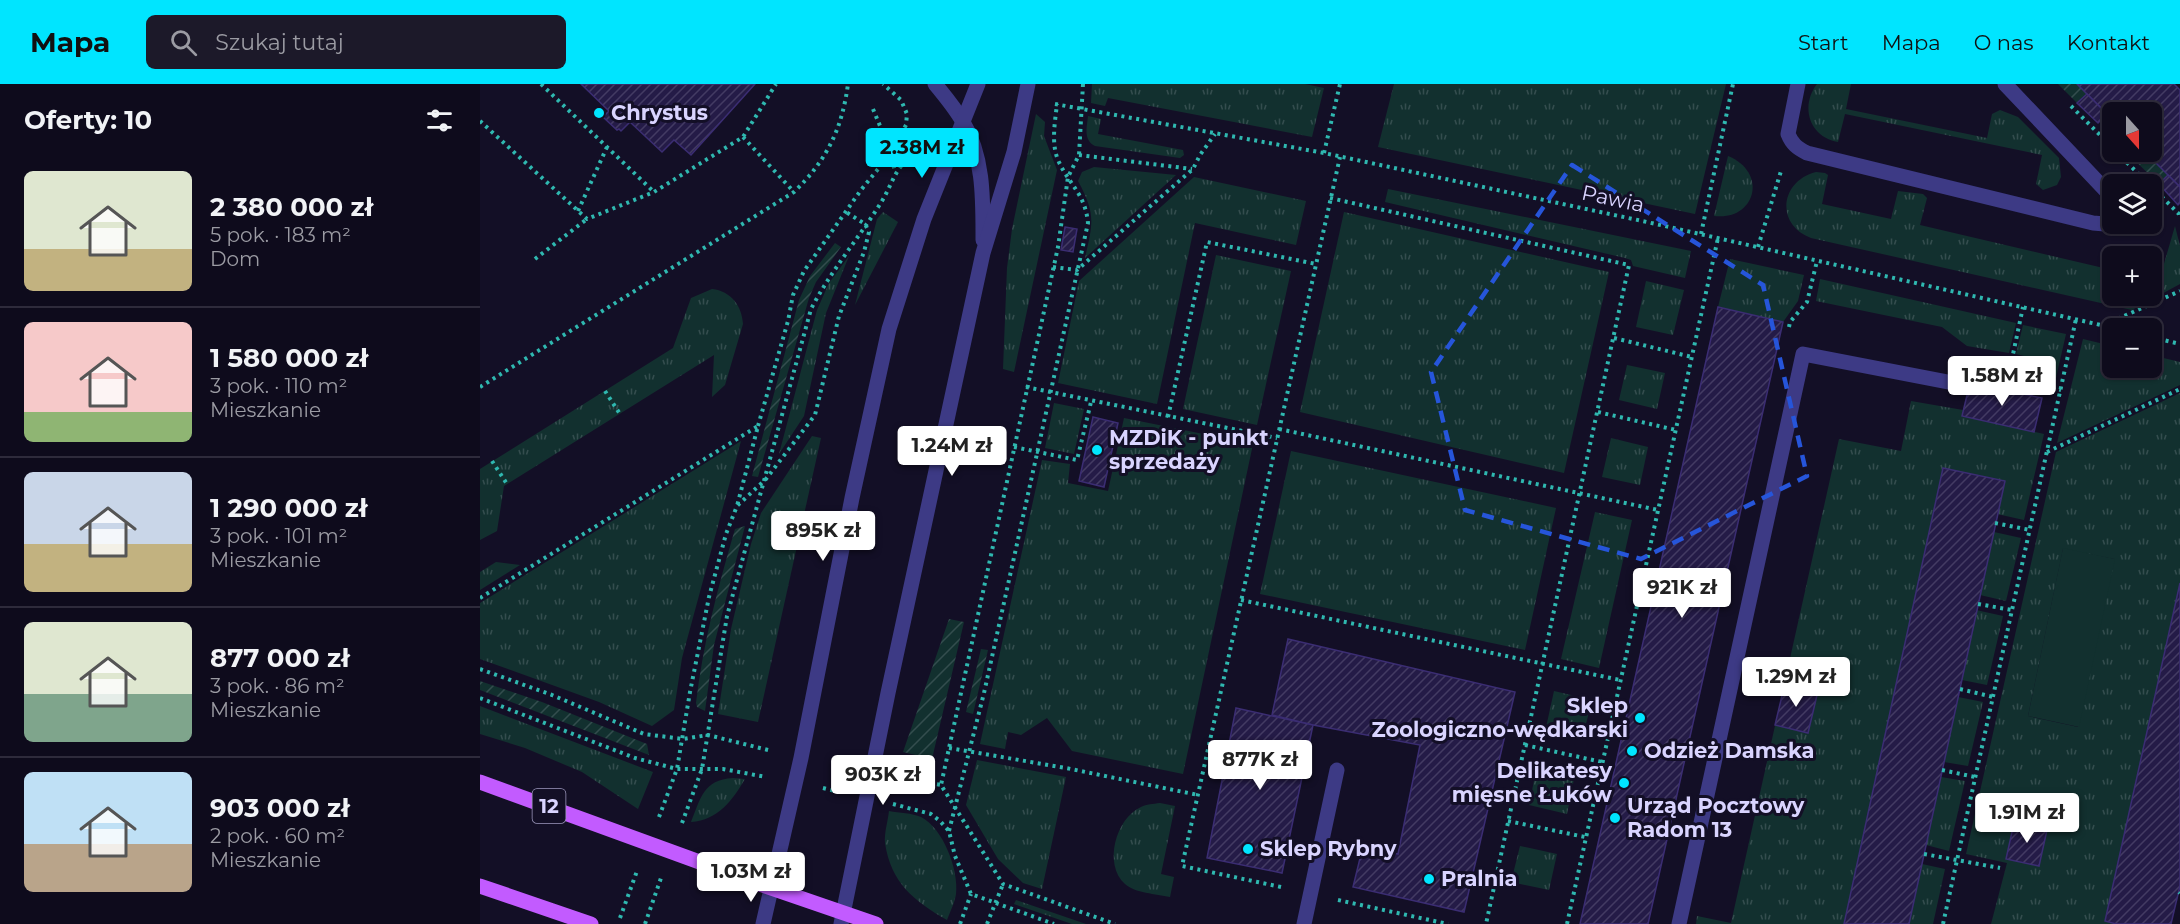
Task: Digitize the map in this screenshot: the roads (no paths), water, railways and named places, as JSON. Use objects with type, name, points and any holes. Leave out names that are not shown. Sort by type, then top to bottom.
[{"type":"main road","name":"12","points":[[480,782],[771,888],[842,918],[876,924]]},
{"type":"main road","points":[[480,886],[591,924]]},
{"type":"street","points":[[935,84],[963,122],[976,153],[983,204],[982,254]]},
{"type":"street","points":[[763,924],[795,782],[889,328],[924,219],[978,84]]},
{"type":"street","points":[[842,918],[982,254],[1014,152],[1028,84]]},
{"type":"street","points":[[1798,84],[1788,134],[1791,142],[1798,149],[2102,224]]},
{"type":"street","points":[[2005,84],[2102,186]]},
{"type":"street","points":[[1679,924],[1803,354],[1948,382]]},
{"type":"street","points":[[1304,924],[1337,770]]},
{"type":"place","name":"Chrystus","points":[[599,113]]},
{"type":"place","name":"MZDiK - punkt sprzedaży","points":[[1097,450]]},
{"type":"place","name":"Sklep Zoologiczno-wędkarski","points":[[1640,718]]},
{"type":"place","name":"Odzież Damska","points":[[1632,751]]},
{"type":"place","name":"Delikatesy mięsne Łuków","points":[[1624,783]]},
{"type":"place","name":"Urząd Pocztowy Radom 13","points":[[1615,818]]},
{"type":"place","name":"Sklep Rybny","points":[[1248,849]]},
{"type":"place","name":"Pralnia","points":[[1429,879]]}]
